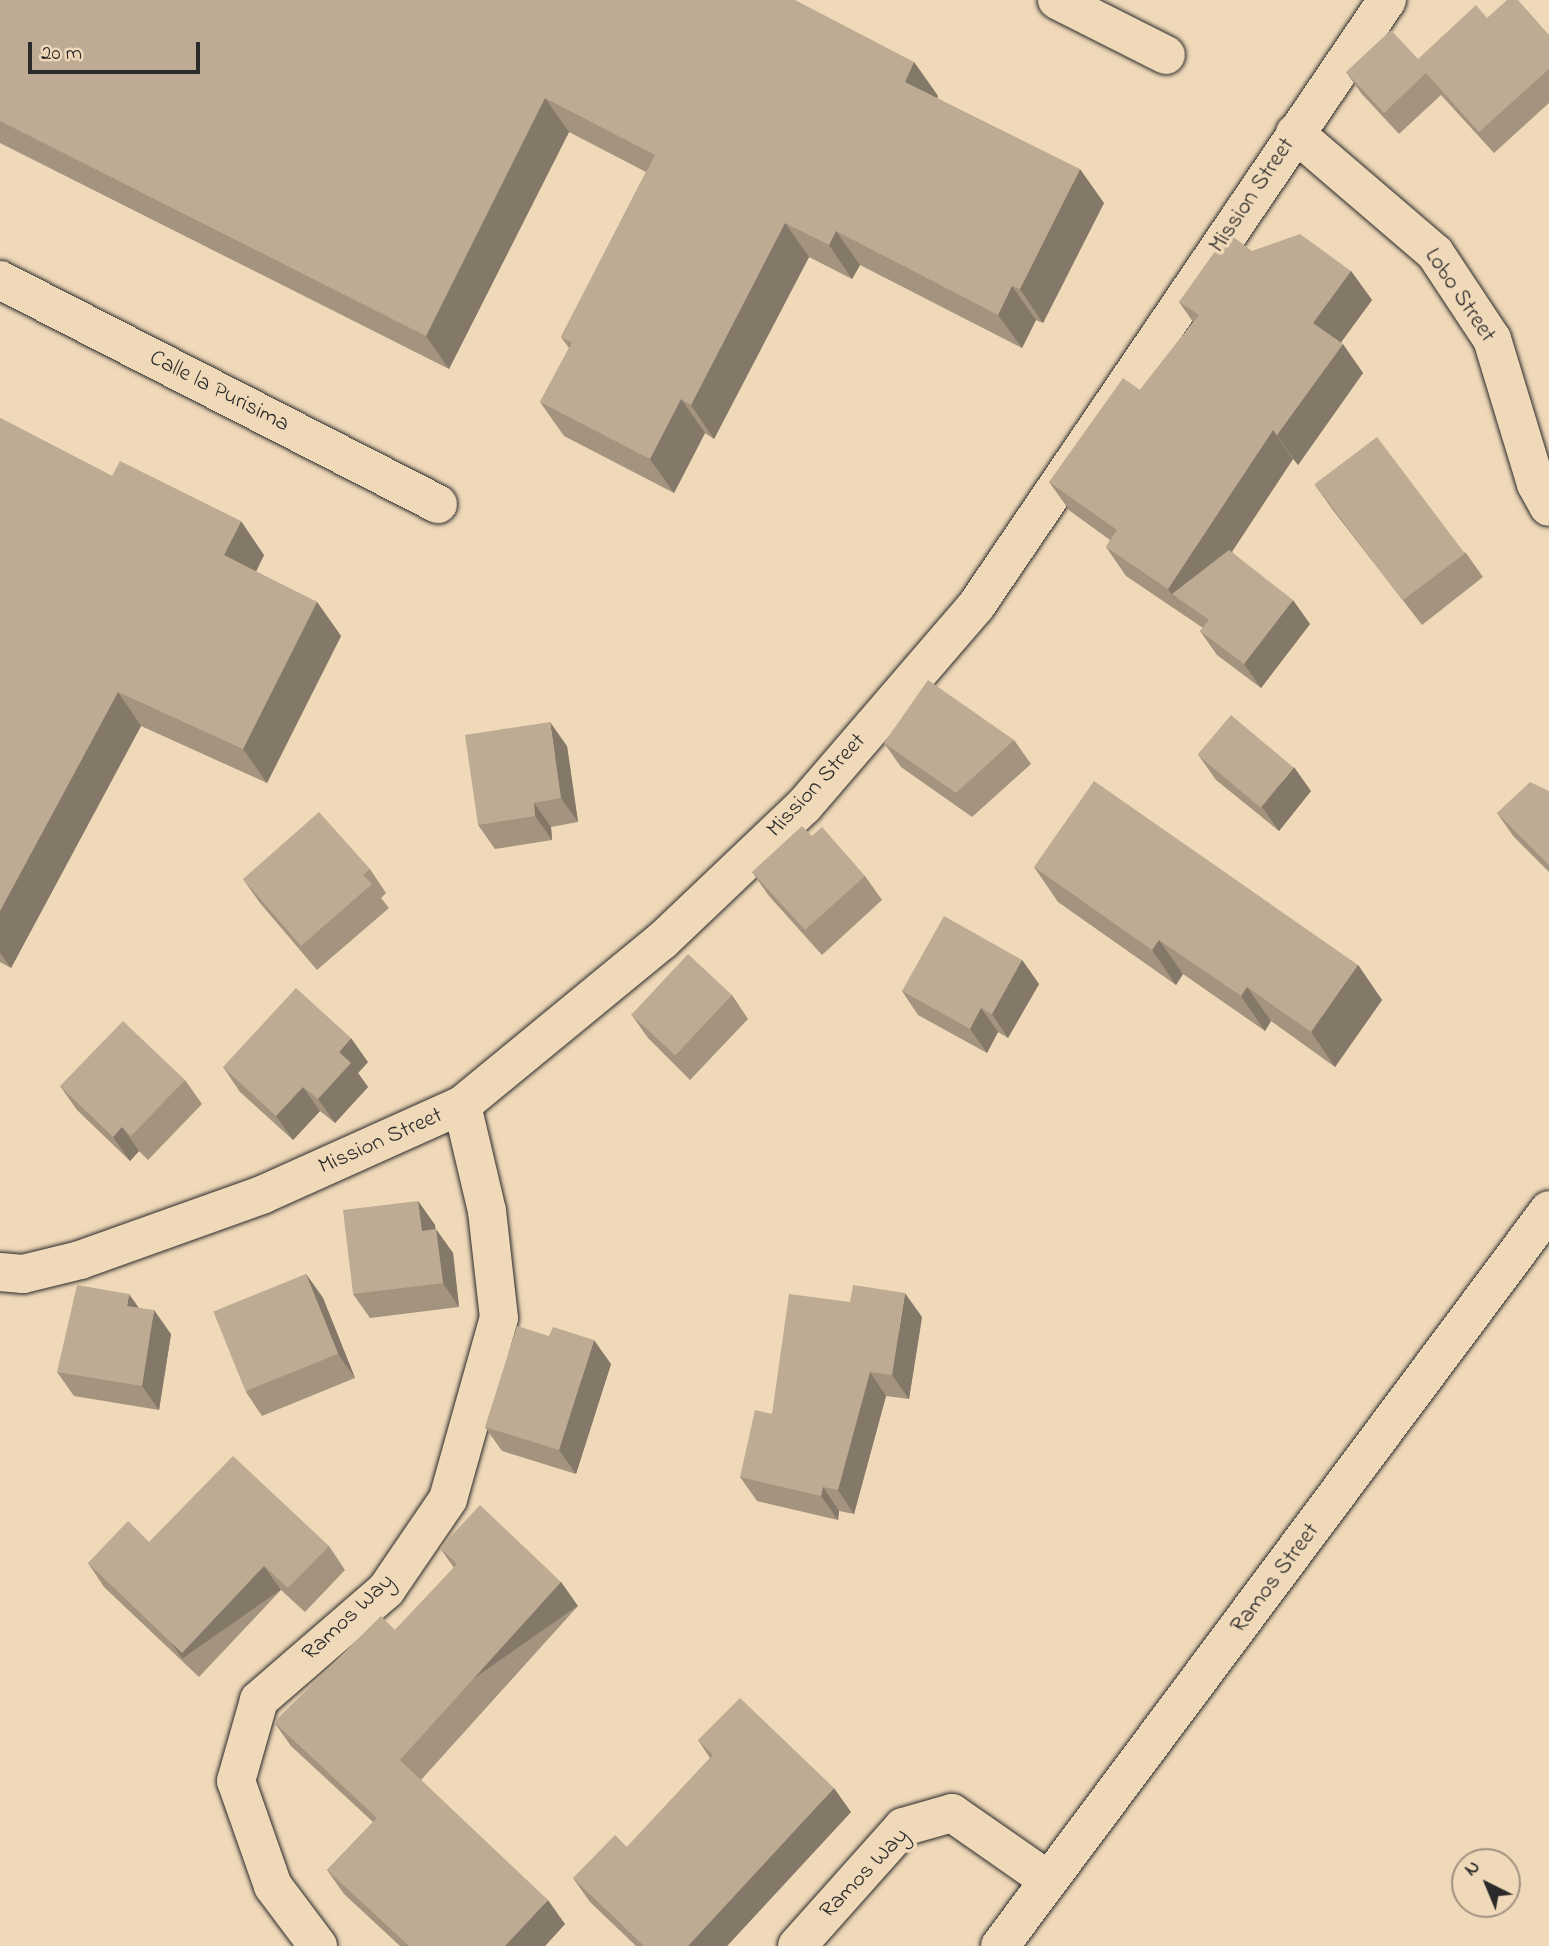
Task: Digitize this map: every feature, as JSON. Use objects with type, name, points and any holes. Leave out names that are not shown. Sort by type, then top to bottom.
[{"type":"street","points":[[1057,0],[1166,55]]},
{"type":"street","name":"Mission Street","points":[[0,1272],[23,1274],[80,1260],[264,1194],[461,1105],[662,941],[804,806],[967,617],[1387,0]]},
{"type":"street","name":"Lobo Street","points":[[1295,133],[1434,253],[1492,339],[1536,484],[1549,507]]},
{"type":"street","name":"Calle la Purisima","points":[[0,280],[438,504]]},
{"type":"street","name":"Ramos Way","points":[[318,1946],[273,1886],[236,1780],[259,1700],[386,1590],[448,1499],[499,1318],[487,1211],[461,1105]]},
{"type":"street","name":"Ramos Street","points":[[1000,1946],[1549,1210]]},
{"type":"street","name":"Ramos Way","points":[[797,1946],[904,1827],[952,1813],[1048,1880]]},
{"type":"building","points":[[0,0],[795,0],[914,62],[905,82],[1080,169],[1020,289],[1012,286],[998,315],[836,231],[829,245],[785,223],[691,405],[681,399],[650,459],[540,402],[572,343],[561,337],[655,155],[545,98],[426,336],[0,121]]},
{"type":"building","points":[[1507,0],[1518,0],[1549,35],[1549,69],[1479,132],[1426,73],[1384,113],[1346,72],[1391,30],[1418,59],[1476,5],[1487,18]]},
{"type":"building","points":[[1228,233],[1252,251],[1300,234],[1351,271],[1313,323],[1343,344],[1277,435],[1273,430],[1168,589],[1106,547],[1117,530],[1049,482],[1123,378],[1140,390],[1199,315],[1179,302]]},
{"type":"building","points":[[0,418],[112,476],[120,461],[241,521],[224,555],[317,602],[243,749],[118,692],[0,911]]},
{"type":"building","points":[[1377,437],[1465,554],[1403,601],[1315,484]]},
{"type":"building","points":[[1229,550],[1293,600],[1244,664],[1200,631],[1209,620],[1172,594]]},
{"type":"building","points":[[928,680],[1014,740],[956,793],[884,743]]},
{"type":"building","points":[[1231,715],[1294,768],[1260,808],[1198,755]]},
{"type":"building","points":[[550,722],[561,798],[534,803],[535,816],[478,825],[465,735]]},
{"type":"building","points":[[1094,781],[1358,965],[1311,1032],[1247,987],[1241,996],[1159,940],[1152,950],[1034,867]]},
{"type":"building","points":[[1530,782],[1549,791],[1549,865],[1497,813]]},
{"type":"building","points":[[319,812],[370,869],[363,875],[372,884],[301,946],[243,879]]},
{"type":"building","points":[[802,826],[812,836],[822,827],[865,876],[805,930],[752,872]]},
{"type":"building","points":[[944,916],[1022,960],[992,1014],[981,1008],[970,1029],[902,991]]},
{"type":"building","points":[[688,954],[732,995],[675,1056],[631,1015]]},
{"type":"building","points":[[296,988],[351,1038],[339,1052],[351,1063],[318,1099],[303,1087],[276,1116],[223,1067]]},
{"type":"building","points":[[123,1021],[185,1080],[131,1136],[122,1127],[113,1137],[60,1086]]},
{"type":"building","points":[[418,1201],[422,1231],[436,1229],[443,1283],[353,1294],[343,1210]]},
{"type":"building","points":[[306,1274],[338,1354],[245,1391],[213,1311]]},
{"type":"building","points":[[77,1285],[129,1294],[127,1306],[154,1310],[142,1386],[57,1372]]},
{"type":"building","points":[[853,1285],[905,1293],[892,1375],[870,1372],[838,1490],[823,1487],[821,1496],[740,1477],[755,1410],[772,1414],[789,1294],[850,1302]]},
{"type":"building","points":[[517,1326],[549,1336],[553,1327],[594,1340],[559,1450],[485,1427]]},
{"type":"building","points":[[233,1456],[329,1546],[288,1588],[264,1566],[182,1653],[88,1563],[128,1521],[149,1542]]},
{"type":"building","points":[[480,1505],[561,1582],[400,1760],[548,1900],[505,1946],[409,1946],[327,1870],[377,1818],[274,1722],[381,1616],[395,1630],[457,1564],[440,1548]]},
{"type":"building","points":[[740,1698],[834,1788],[688,1946],[644,1946],[573,1878],[615,1835],[627,1847],[713,1755],[698,1740]]}]
